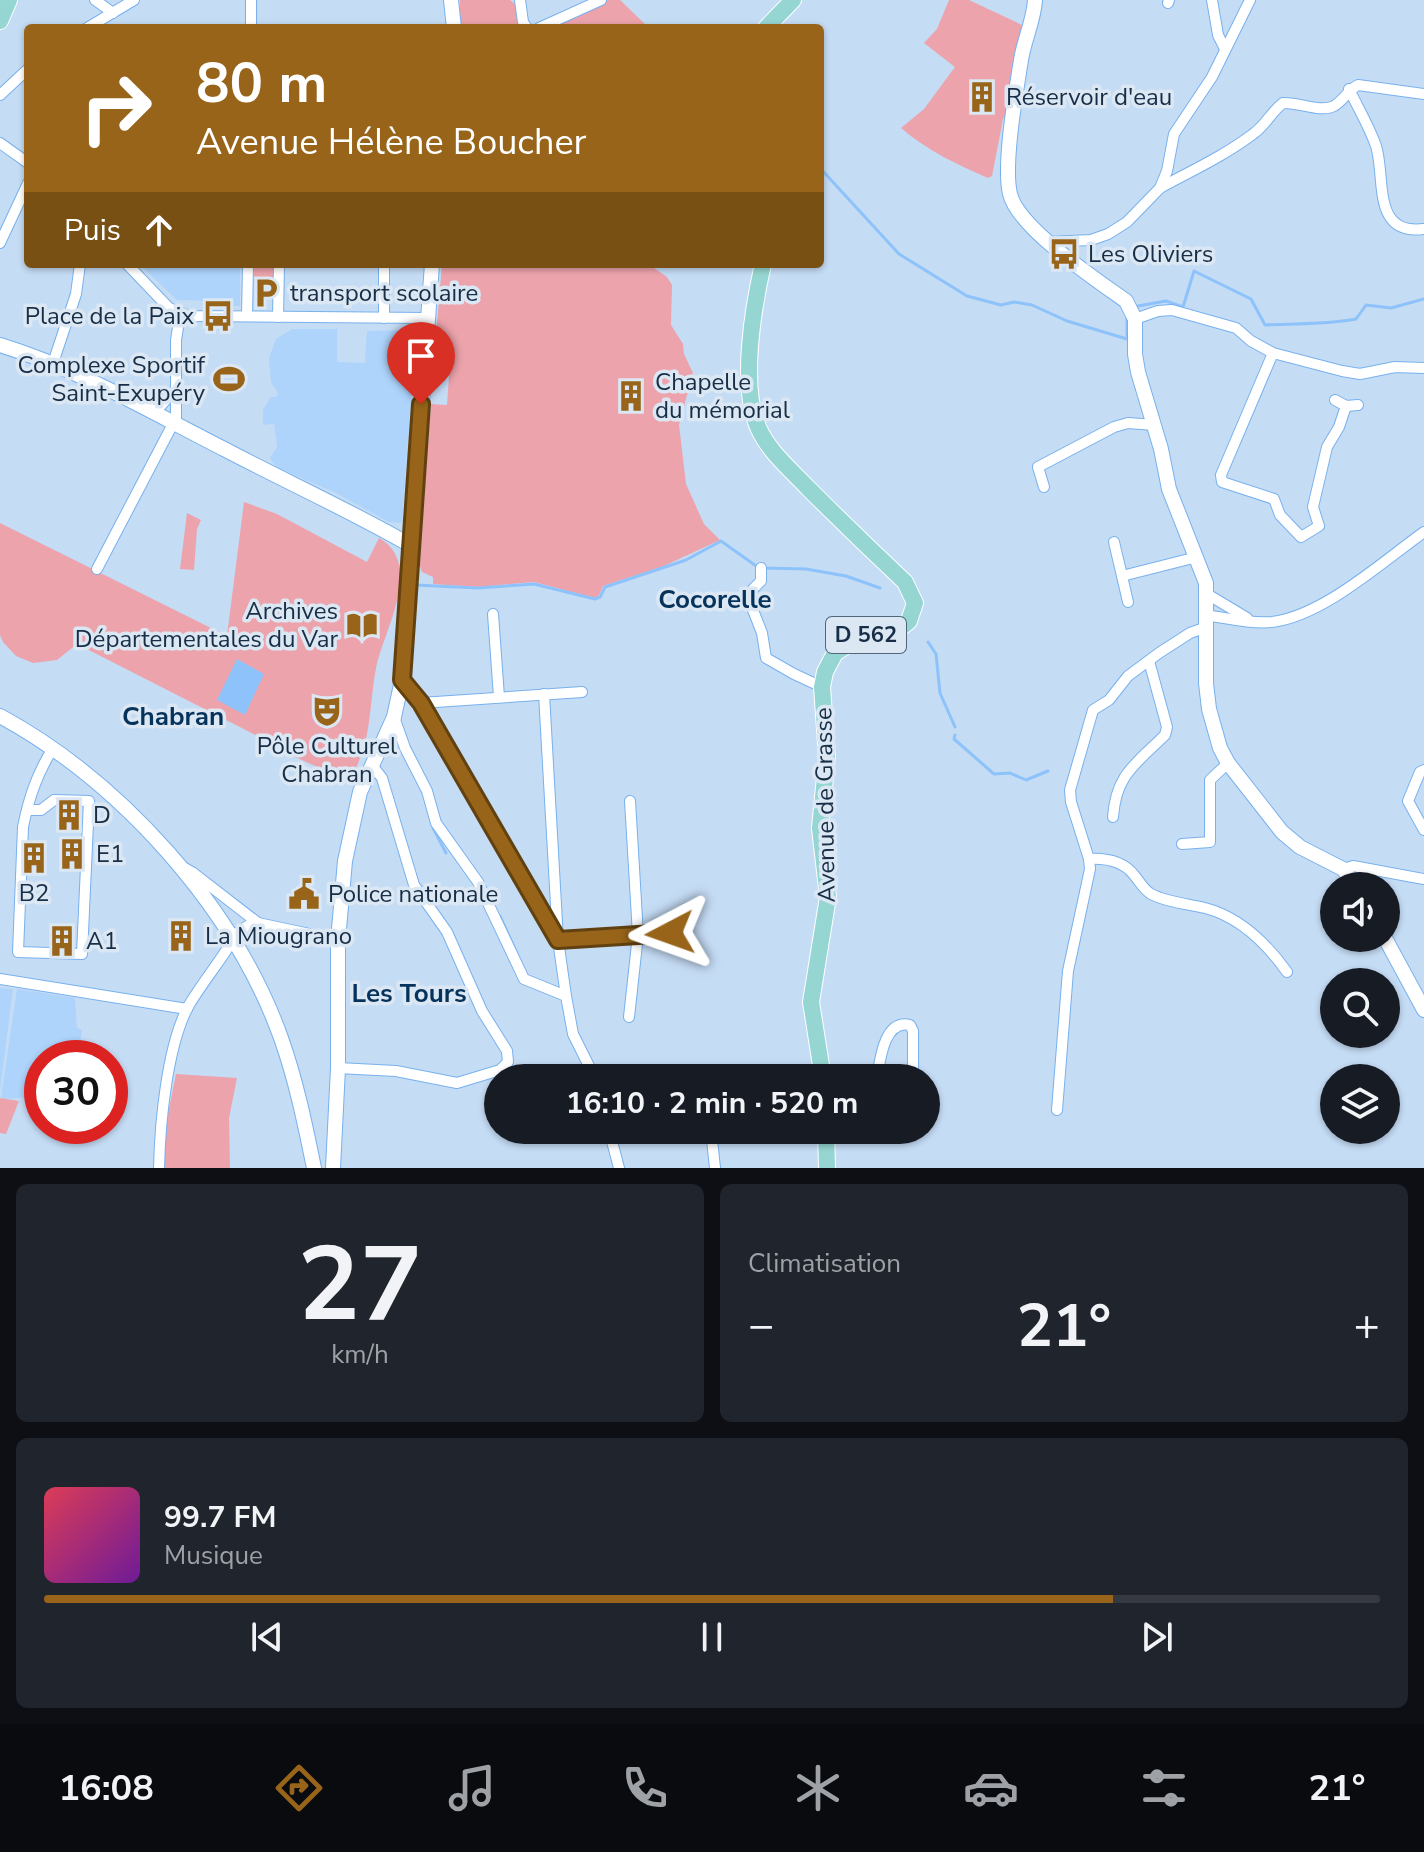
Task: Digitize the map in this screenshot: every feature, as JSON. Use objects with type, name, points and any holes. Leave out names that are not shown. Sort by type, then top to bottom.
[{"type":"main road","points":[[0,21],[9,0]]},
{"type":"main road","points":[[770,24],[793,0]]},
{"type":"main road","name":"Avenue de Grasse","points":[[762,268],[750,376],[751,401],[759,430],[786,466],[905,582],[915,603],[909,621],[903,626],[857,639],[835,653],[825,672],[822,687],[827,757],[820,828],[828,897],[811,1002],[821,1064]]},
{"type":"main road","points":[[827,1168],[828,1144]]},
{"type":"street","points":[[95,0],[113,13]]},
{"type":"street","points":[[94,24],[134,0]]},
{"type":"street","points":[[251,0],[251,24]]},
{"type":"street","points":[[451,0],[454,24]]},
{"type":"street","points":[[520,0],[524,24]]},
{"type":"street","points":[[548,24],[601,0]]},
{"type":"street","points":[[1035,0],[1018,80],[1008,181],[1010,197],[1048,242],[1126,301],[1135,319],[1135,354],[1172,500],[1197,557],[1207,594],[1204,621],[1209,709],[1217,739],[1228,763],[1282,832],[1300,847],[1345,872]]},
{"type":"street","points":[[1212,0],[1218,35],[1225,49]]},
{"type":"street","points":[[1160,188],[1167,171],[1174,134],[1212,77],[1250,0]]},
{"type":"street","points":[[0,95],[24,73]]},
{"type":"street","points":[[1048,242],[1091,240],[1108,234],[1127,222],[1160,188],[1237,146],[1258,131],[1273,110],[1283,103],[1330,108],[1339,103],[1349,89],[1358,85],[1424,94]]},
{"type":"street","points":[[1349,89],[1375,144],[1387,214],[1403,228],[1424,229]]},
{"type":"street","points":[[0,143],[24,160]]},
{"type":"street","points":[[0,243],[24,192]]},
{"type":"street","points":[[53,363],[76,294],[79,268]]},
{"type":"street","points":[[131,268],[169,308],[180,315],[427,318]]},
{"type":"street","points":[[247,316],[248,268]]},
{"type":"street","points":[[278,317],[279,268]]},
{"type":"street","points":[[384,268],[384,318]]},
{"type":"street","points":[[333,1168],[338,1068],[338,940],[351,832],[360,792],[392,721],[402,680],[432,268]]},
{"type":"street","points":[[1135,319],[1172,310],[1236,328],[1273,353],[1360,374],[1395,367],[1424,368]]},
{"type":"street","points":[[97,569],[174,422],[177,408],[176,340],[180,315]]},
{"type":"street","points":[[0,345],[53,363],[156,411],[410,545]]},
{"type":"street","points":[[1273,353],[1221,475],[1222,482],[1274,499],[1280,515],[1301,537],[1319,526],[1313,507],[1327,447],[1339,427],[1346,406]]},
{"type":"street","points":[[156,411],[176,389]]},
{"type":"street","points":[[1335,400],[1346,406],[1358,405]]},
{"type":"street","points":[[1044,487],[1038,467],[1114,427],[1128,423],[1155,425]]},
{"type":"street","points":[[1057,1110],[1064,1007],[1078,917],[1090,869],[1070,797],[1090,714],[1100,703],[1114,695],[1128,676],[1204,621],[1269,622],[1299,617],[1321,606],[1424,532]]},
{"type":"street","points":[[1114,542],[1128,602]]},
{"type":"street","points":[[1122,576],[1197,557]]},
{"type":"street","points":[[762,570],[761,581],[753,589],[749,600],[762,633],[766,658],[822,687]]},
{"type":"street","points":[[1207,594],[1252,621]]},
{"type":"street","points":[[493,614],[499,697]]},
{"type":"street","points":[[1113,817],[1114,794],[1123,777],[1165,735],[1167,727],[1149,661]]},
{"type":"street","points":[[402,680],[421,703],[558,940]]},
{"type":"street","points":[[421,703],[582,692]]},
{"type":"street","points":[[544,694],[558,940],[573,1034],[588,1064]]},
{"type":"street","points":[[0,716],[53,748],[119,802],[177,864],[233,941],[280,1035],[297,1090],[314,1168]]},
{"type":"street","points":[[392,721],[427,791],[436,823],[478,882],[518,971],[532,984],[566,992]]},
{"type":"street","points":[[27,810],[41,810],[54,800],[89,801],[82,954],[18,952],[23,827],[27,810],[38,773],[53,748]]},
{"type":"street","points":[[1182,844],[1210,842],[1210,780],[1228,763]]},
{"type":"street","points":[[338,1068],[396,1071],[457,1083],[500,1070],[508,1062],[507,1051],[482,1011],[447,932],[414,885],[382,778],[371,764]]},
{"type":"street","points":[[1424,770],[1420,772],[1408,801],[1424,830]]},
{"type":"street","points":[[629,1017],[638,935],[630,801]]},
{"type":"street","points":[[1089,859],[1103,858],[1128,868],[1143,888],[1157,897],[1210,910],[1231,919],[1267,946],[1287,972]]},
{"type":"street","points":[[177,864],[258,923],[338,940]]},
{"type":"street","points":[[1343,869],[1353,866],[1424,879]]},
{"type":"street","points":[[159,1168],[168,1079],[187,1009],[242,929],[258,923]]},
{"type":"street","points":[[558,940],[670,933]]},
{"type":"street","points":[[1393,952],[1424,1010]]},
{"type":"street","points":[[0,979],[187,1009]]},
{"type":"street","points":[[880,1064],[885,1041],[903,1023],[910,1025],[913,1031],[913,1064]]},
{"type":"street","points":[[613,1144],[619,1168]]},
{"type":"street","points":[[712,1144],[715,1168]]},
{"type":"shaded area","points":[[460,0],[510,0],[519,7],[518,24],[460,24]]},
{"type":"shaded area","points":[[608,0],[620,0],[645,24],[554,24]]},
{"type":"shaded area","points":[[949,0],[969,0],[1022,25],[1015,55],[1009,112],[1003,119],[992,176],[988,178],[921,144],[901,128],[924,109],[955,67],[924,43],[937,29]]},
{"type":"shaded area","points":[[143,268],[240,268],[240,306],[219,306],[219,301],[177,300]]},
{"type":"shaded area","points":[[254,268],[274,268],[273,279],[257,279]]},
{"type":"shaded area","points":[[442,268],[654,268],[667,277],[672,285],[671,325],[683,344],[693,373],[679,425],[686,484],[704,524],[720,540],[664,566],[603,586],[595,598],[534,582],[477,587],[433,584],[433,577],[422,572],[419,564],[431,404],[447,405],[450,362],[434,360]]},
{"type":"shaded area","points":[[292,329],[337,329],[337,362],[365,363],[367,331],[416,330],[402,523],[389,522],[334,492],[276,467],[270,458],[277,447],[274,424],[263,425],[263,410],[271,397],[276,397],[278,393],[271,382],[269,358],[276,339]]},
{"type":"shaded area","points":[[244,502],[277,514],[367,562],[379,538],[392,550],[399,564],[397,599],[376,668],[366,737],[350,782],[282,751],[77,644],[57,660],[33,663],[16,656],[0,635],[0,523],[227,636]]},
{"type":"shaded area","points":[[187,513],[201,520],[197,529],[194,570],[180,569]]},
{"type":"shaded area","points":[[237,659],[264,674],[245,715],[217,700]]},
{"type":"shaded area","points":[[0,988],[13,989],[0,1091]]},
{"type":"shaded area","points":[[17,989],[75,998],[77,1028],[82,1030],[81,1040],[24,1040],[24,1098],[1,1098]]},
{"type":"shaded area","points":[[176,1074],[237,1078],[229,1118],[230,1168],[164,1168],[167,1119]]},
{"type":"shaded area","points":[[0,1098],[19,1101],[6,1134],[0,1133]]},
{"type":"waterway","points":[[824,172],[899,254],[967,296],[1001,305],[1014,302],[1032,305],[1067,321],[1127,339],[1127,317]]},
{"type":"waterway","points":[[1138,306],[1166,301],[1183,307],[1194,271],[1251,299],[1265,325],[1345,321],[1356,319],[1366,305],[1391,308],[1424,299]]},
{"type":"waterway","points":[[415,585],[478,588],[534,584],[595,599],[600,597],[605,587],[686,560],[721,541],[759,568],[806,569],[846,576],[880,588]]},
{"type":"waterway","points":[[928,642],[936,654],[940,693],[955,727]]},
{"type":"waterway","points":[[955,735],[954,739],[994,774],[1010,773],[1026,780],[1048,771]]},
{"type":"waterway","points":[[433,828],[446,853]]},
{"type":"waterway","points":[[500,916],[518,956]]},
{"type":"place","name":"Réservoir d'eau","points":[[982,97]]},
{"type":"place","name":"Les Oliviers","points":[[1064,254]]},
{"type":"place","name":"transport scolaire","points":[[266,293]]},
{"type":"place","name":"Place de la Paix","points":[[218,316]]},
{"type":"place","name":"Complexe Sportif Saint-Exupéry","points":[[229,379]]},
{"type":"place","name":"Chapelle du mémorial","points":[[631,396]]},
{"type":"place","name":"Archives Départementales du Var","points":[[362,625]]},
{"type":"place","name":"Pôle Culturel Chabran","points":[[327,711]]},
{"type":"place","name":"D","points":[[69,815]]},
{"type":"place","name":"E1","points":[[72,854]]},
{"type":"place","name":"B2","points":[[34,858]]},
{"type":"place","name":"Police nationale","points":[[304,894]]},
{"type":"place","name":"La Miougrano","points":[[181,936]]},
{"type":"place","name":"A1","points":[[62,941]]},
{"type":"district","name":"Cocorelle","points":[[715,599]]},
{"type":"district","name":"Chabran","points":[[173,716]]},
{"type":"district","name":"Les Tours","points":[[409,993]]},
{"type":"route","points":[[421,404],[402,680],[421,703],[558,940],[670,933]]}]
